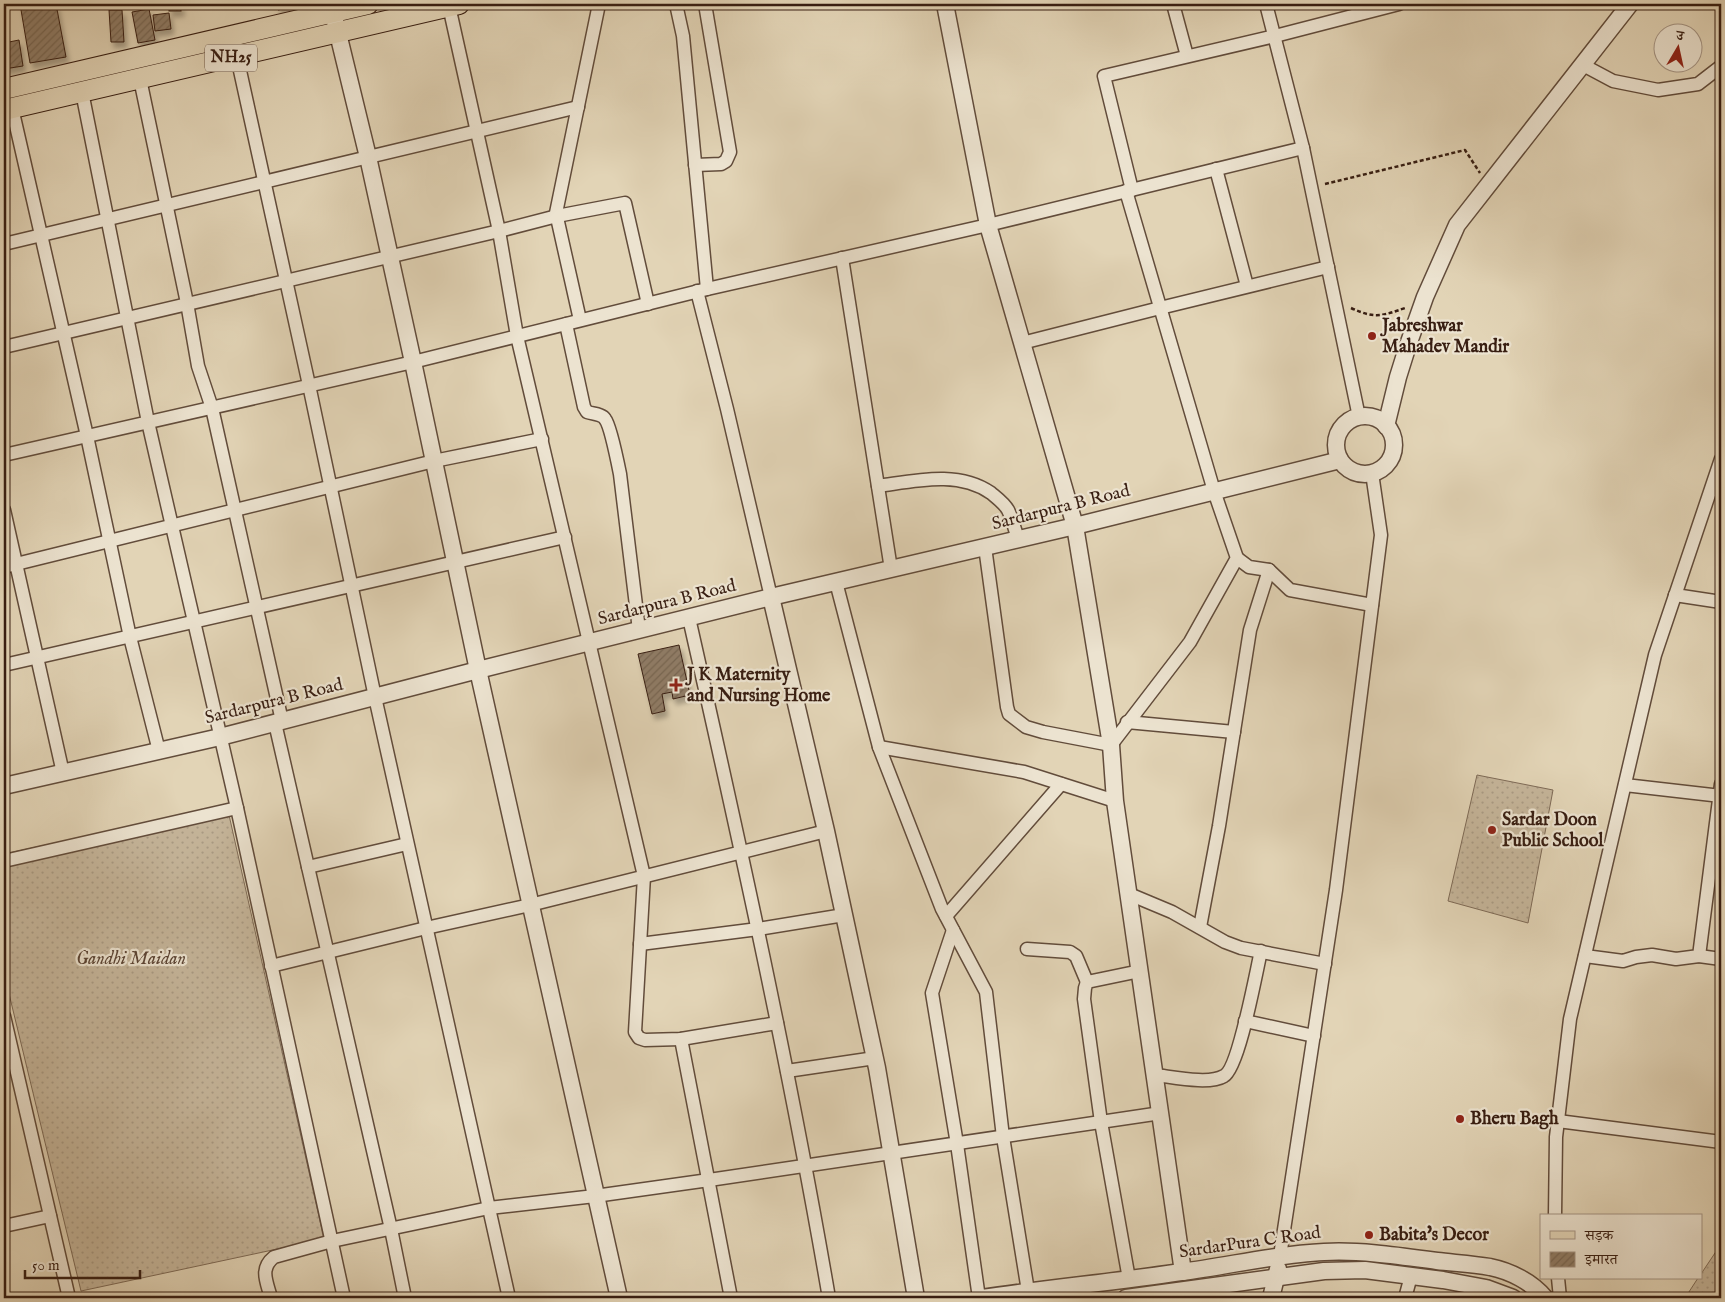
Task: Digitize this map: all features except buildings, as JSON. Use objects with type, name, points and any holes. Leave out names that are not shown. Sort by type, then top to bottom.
[{"type":"main road","name":"NH25","points":[[8,109],[237,56],[336,22],[368,4]]},
{"type":"main road","name":"NH25","points":[[4,89],[336,22],[454,5]]},
{"type":"street","points":[[580,320],[556,213],[599,4]]},
{"type":"street","points":[[676,4],[683,36],[695,165],[702,290],[727,410],[826,831],[875,1058],[916,1298]]},
{"type":"street","points":[[695,165],[721,164],[726,161],[730,152],[705,4]]},
{"type":"street","points":[[945,4],[988,225],[1074,526],[1111,745],[1115,801],[1183,1272]]},
{"type":"street","points":[[1173,4],[1187,56]]},
{"type":"street","points":[[1266,4],[1303,148],[1359,417]]},
{"type":"street","points":[[1372,605],[1290,590],[1269,570],[1248,568],[1237,558],[1214,491],[1160,308],[1129,190],[1104,76],[1275,36],[1399,4]]},
{"type":"street","points":[[1386,426],[1398,378],[1425,297],[1458,225],[1630,4]]},
{"type":"street","points":[[454,5],[477,131],[499,231],[517,336],[644,876],[635,1032],[639,1038],[645,1040],[681,1039],[777,1023]]},
{"type":"street","points":[[336,22],[368,157],[478,670],[619,1298]]},
{"type":"street","points":[[237,56],[407,844],[509,1298]]},
{"type":"street","points":[[1583,66],[1613,81],[1658,90],[1698,84],[1720,67]]},
{"type":"street","points":[[140,79],[187,303],[198,366],[212,408],[256,608],[308,867],[405,1298]]},
{"type":"street","points":[[82,92],[148,422],[237,808],[344,1298]]},
{"type":"street","points":[[4,244],[578,107]]},
{"type":"street","points":[[8,109],[42,235],[88,436],[130,637],[158,751]]},
{"type":"street","points":[[4,455],[413,362],[702,290],[988,225],[1303,148]]},
{"type":"street","points":[[1216,169],[1247,286]]},
{"type":"street","points":[[4,347],[557,216],[624,204],[648,304]]},
{"type":"street","points":[[842,258],[891,569]]},
{"type":"street","points":[[1022,343],[1328,267]]},
{"type":"street","points":[[566,324],[584,407],[587,412],[600,415],[605,419],[615,453],[620,474],[639,630]]},
{"type":"street","points":[[1359,417],[1378,420],[1386,426],[1394,444],[1389,462],[1381,469],[1372,473],[1354,472],[1346,467],[1340,460],[1337,451],[1336,442],[1338,434],[1350,420],[1359,417]]},
{"type":"street","points":[[10,565],[434,461],[542,439]]},
{"type":"street","name":"Sardarpura B Road","points":[[4,786],[220,737],[771,597],[1074,526],[1340,460]]},
{"type":"street","points":[[1555,1214],[1556,1137],[1570,1019],[1655,655],[1721,460]]},
{"type":"street","points":[[1271,1298],[1277,1277],[1336,890],[1381,534],[1372,473]]},
{"type":"street","points":[[878,486],[932,478],[968,482],[985,489],[999,498],[1008,509],[1018,539]]},
{"type":"street","points":[[4,510],[10,565],[36,658],[63,773]]},
{"type":"street","points":[[4,665],[565,538]]},
{"type":"street","points":[[985,547],[1009,714],[1026,727],[1111,745]]},
{"type":"street","points":[[1111,745],[1190,642],[1237,558]]},
{"type":"street","points":[[1200,927],[1219,826],[1250,630],[1269,570]]},
{"type":"street","points":[[836,582],[879,747],[946,916],[986,992],[1003,1137],[1028,1291]]},
{"type":"street","points":[[1675,595],[1721,602]]},
{"type":"street","points":[[689,618],[758,928],[806,1166],[829,1298]]},
{"type":"street","points":[[1127,722],[1234,732]]},
{"type":"street","points":[[879,747],[1024,772],[1115,801]]},
{"type":"street","points":[[946,916],[1061,784]]},
{"type":"street","points":[[1625,785],[1721,792],[1699,956]]},
{"type":"street","points":[[4,861],[237,808]]},
{"type":"street","points":[[271,966],[530,905],[826,831]]},
{"type":"street","points":[[308,867],[407,844]]},
{"type":"street","points":[[1128,894],[1172,912],[1240,948],[1325,964]]},
{"type":"street","points":[[640,944],[844,915]]},
{"type":"street","points":[[953,930],[932,993],[980,1298]]},
{"type":"street","points":[[1027,949],[1070,952],[1076,956],[1088,982]]},
{"type":"street","points":[[1155,1075],[1203,1080],[1224,1076],[1229,1072],[1245,1021],[1261,951]]},
{"type":"street","points":[[1585,956],[1623,961],[1652,955],[1676,959],[1699,956],[1721,959]]},
{"type":"street","points":[[1088,982],[1140,971]]},
{"type":"street","points":[[1088,982],[1085,988],[1084,999],[1101,1122],[1129,1279]]},
{"type":"street","points":[[1245,1021],[1314,1036]]},
{"type":"street","points":[[5,1024],[69,1298]]},
{"type":"street","points":[[681,1039],[731,1298]]},
{"type":"street","points":[[787,1071],[875,1058]]},
{"type":"street","points":[[271,1298],[265,1269],[274,1257],[332,1241],[489,1208],[709,1180],[1161,1113]]},
{"type":"street","points":[[1558,1121],[1721,1142]]},
{"type":"street","points":[[4,1226],[50,1216]]},
{"type":"street","name":"SardarPura C Road","points":[[980,1298],[1183,1272],[1280,1256],[1325,1252],[1372,1253],[1491,1267],[1529,1283],[1544,1298]]},
{"type":"street","name":"SardarPura C Road","points":[[1130,1298],[1324,1271],[1365,1270],[1486,1288],[1513,1298]]},
{"type":"street","points":[[1405,1298],[1411,1276]]},
{"type":"street","points":[[1558,1280],[1560,1298]]},
{"type":"path","points":[[1311,187],[1465,150],[1480,173],[1491,182]]},
{"type":"path","points":[[1333,292],[1346,306],[1364,314],[1382,316],[1406,308]]},
{"type":"green space","points":[[1477,775],[1553,790],[1528,923],[1448,901]]},
{"type":"green space","name":"Gandhi Maidan","points":[[227,806],[324,1239],[81,1291],[4,973],[4,854]]},
{"type":"green space","points":[[1721,1244],[1721,1298],[1685,1298],[1697,1280],[1702,1280],[1702,1272]]},
{"type":"place","name":"Jabreshwar Mahadev Mandir","points":[[1372,336]]},
{"type":"place","name":"J K Maternity and Nursing Home","points":[[676,685]]},
{"type":"place","name":"Sardar Doon Public School","points":[[1492,830]]},
{"type":"place","name":"Bheru Bagh","points":[[1460,1119]]},
{"type":"place","name":"Babita's Decor","points":[[1369,1235]]}]
